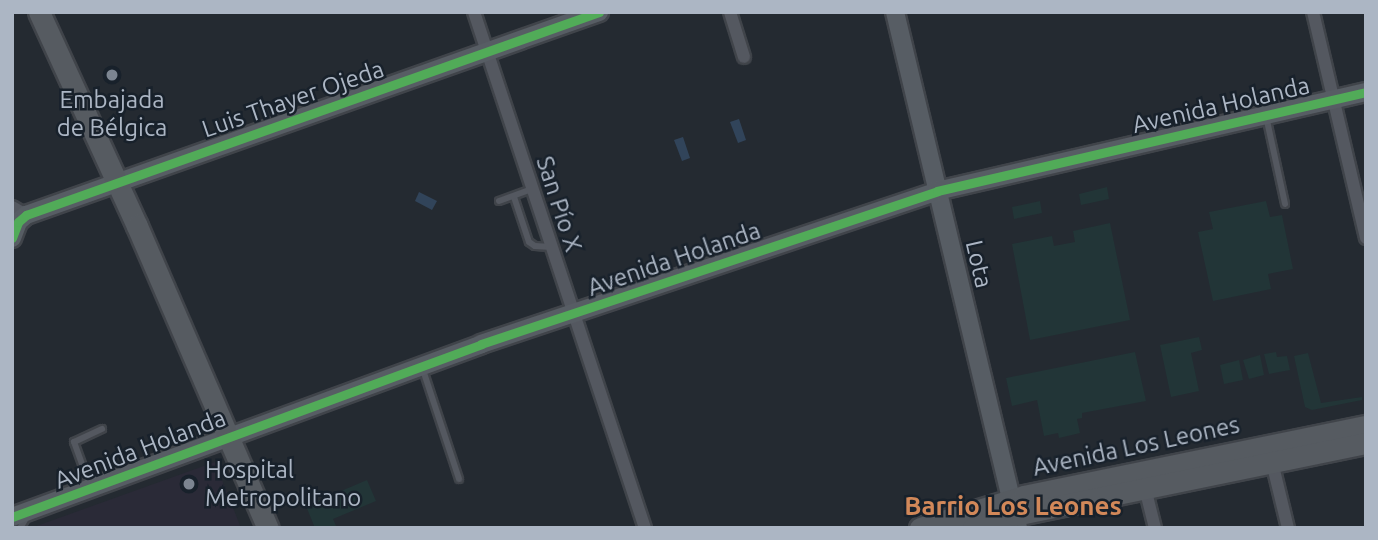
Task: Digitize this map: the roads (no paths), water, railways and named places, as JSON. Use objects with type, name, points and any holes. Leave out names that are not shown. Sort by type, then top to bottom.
[{"type":"main road","points":[[39,12],[117,181],[268,528]]},
{"type":"main road","name":"Avenida Los Leones","points":[[973,528],[1015,514],[1366,426]]},
{"type":"main road","name":"Avenida Los Leones","points":[[920,528],[1015,514],[1366,443]]},
{"type":"street","name":"San Pío X","points":[[474,12],[645,528]]},
{"type":"street","name":"Luis Thayer Ojeda","points":[[12,238],[19,211],[117,181],[599,12]]},
{"type":"street","points":[[730,12],[744,57]]},
{"type":"street","name":"Lota","points":[[895,12],[1015,514]]},
{"type":"street","points":[[1313,12],[1366,238]]},
{"type":"street","name":"Avenida Holanda","points":[[12,517],[421,366],[937,191],[1366,92]]},
{"type":"street","points":[[1272,462],[1288,528]]},
{"type":"street","points":[[1145,488],[1155,528]]},
{"type":"lane","points":[[1266,114],[1285,204]]},
{"type":"lane","points":[[499,201],[532,189]]},
{"type":"lane","points":[[514,197],[529,242],[535,246],[551,247]]},
{"type":"lane","points":[[421,366],[459,479]]},
{"type":"lane","points":[[91,488],[74,442],[102,429]]},
{"type":"lane","points":[[20,528],[31,510]]},
{"type":"water","points":[[739,119],[746,140],[738,143],[730,122]]},
{"type":"water","points":[[683,137],[690,158],[682,161],[674,140]]},
{"type":"water","points":[[419,192],[437,201],[432,210],[415,201]]},
{"type":"place","name":"Embajada de Bélgica","points":[[112,75]]},
{"type":"place","name":"Hospital Metropolitano","points":[[189,484]]},
{"type":"district","name":"Barrio Los Leones","points":[[1013,506]]}]
